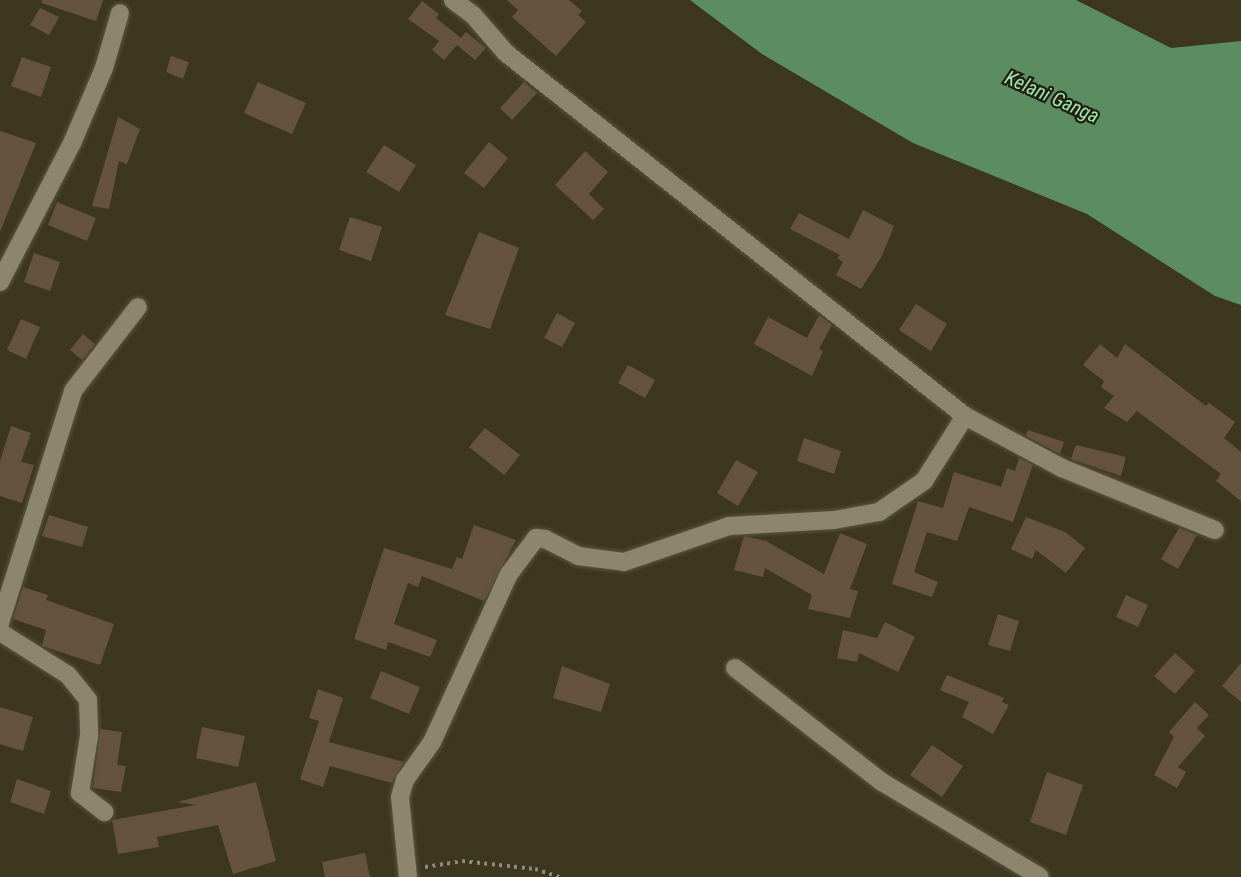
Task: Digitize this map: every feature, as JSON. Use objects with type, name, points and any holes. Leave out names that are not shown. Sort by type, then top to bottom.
[{"type":"street","points":[[453,0],[473,15],[506,53],[965,416],[1062,468],[1215,530]]},
{"type":"street","points":[[0,282],[74,141],[104,68],[120,13]]},
{"type":"street","points":[[0,623],[73,391],[138,307]]},
{"type":"street","points":[[407,874],[400,797],[405,780],[432,742],[509,574],[536,538],[545,539],[578,556],[624,562],[729,526],[834,520],[879,512],[924,481],[965,416]]},
{"type":"street","points":[[0,632],[68,675],[88,700],[88,736],[80,793],[104,812]]},
{"type":"street","points":[[735,668],[882,782],[1040,877]]},
{"type":"path","points":[[407,874],[462,861],[535,869],[560,877]]},
{"type":"water","name":"Kelani Ganga","points":[[690,0],[1076,0],[1171,48],[1241,41],[1241,305],[1215,296],[1087,214],[913,143],[762,54]]},
{"type":"building","points":[[42,0],[103,0],[96,21],[42,3]]},
{"type":"building","points":[[507,0],[569,0],[582,11],[578,15],[586,22],[556,56],[512,17],[518,10]]},
{"type":"building","points":[[422,1],[439,14],[436,18],[461,38],[466,32],[486,48],[475,60],[457,45],[444,60],[432,50],[439,41],[408,19]]},
{"type":"building","points":[[40,8],[59,17],[49,35],[30,25]]},
{"type":"building","points":[[171,56],[189,62],[183,79],[166,72]]},
{"type":"building","points":[[22,57],[51,67],[41,97],[11,86]]},
{"type":"building","points":[[258,82],[306,103],[292,134],[244,113]]},
{"type":"building","points":[[524,82],[537,93],[512,120],[500,108]]},
{"type":"building","points":[[118,117],[140,129],[127,164],[119,161],[109,209],[92,206]]},
{"type":"building","points":[[0,131],[36,143],[0,232]]},
{"type":"building","points":[[489,142],[508,158],[484,188],[464,173]]},
{"type":"building","points":[[384,145],[416,165],[399,192],[366,172]]},
{"type":"building","points":[[585,151],[608,172],[589,194],[604,209],[593,220],[555,185]]},
{"type":"building","points":[[57,202],[96,218],[87,241],[48,225]]},
{"type":"building","points":[[863,210],[894,226],[882,256],[861,289],[836,275],[843,262],[837,258],[840,255],[790,229],[799,213],[849,239]]},
{"type":"building","points":[[350,217],[382,227],[371,261],[339,250]]},
{"type":"building","points":[[479,232],[519,248],[490,329],[445,315]]},
{"type":"building","points":[[34,253],[60,262],[50,291],[24,282]]},
{"type":"building","points":[[916,304],[947,324],[931,351],[899,330]]},
{"type":"building","points":[[557,313],[575,323],[562,347],[544,338]]},
{"type":"building","points":[[819,315],[832,325],[819,349],[823,351],[812,376],[754,344],[768,317],[807,338]]},
{"type":"building","points":[[21,319],[40,327],[26,359],[7,350]]},
{"type":"building","points":[[83,334],[95,344],[82,360],[70,350]]},
{"type":"building","points":[[1100,344],[1117,358],[1125,344],[1206,406],[1209,403],[1235,422],[1224,438],[1241,452],[1241,501],[1216,481],[1221,474],[1137,411],[1127,422],[1104,408],[1114,396],[1101,387],[1104,381],[1083,365]]},
{"type":"building","points":[[628,365],[655,380],[645,398],[618,383]]},
{"type":"building","points":[[11,426],[31,433],[21,462],[34,465],[22,503],[0,496],[0,461]]},
{"type":"building","points":[[485,428],[520,455],[504,475],[469,447]]},
{"type":"building","points":[[1028,430],[1064,442],[1060,454],[1026,436]]},
{"type":"building","points":[[804,438],[841,451],[834,474],[797,461]]},
{"type":"building","points":[[1076,445],[1126,457],[1121,476],[1071,459]]},
{"type":"building","points":[[1019,458],[1033,465],[1013,522],[969,507],[957,541],[927,532],[914,572],[938,582],[932,597],[892,584],[918,501],[943,508],[954,472],[1001,487],[1007,468],[1015,471]]},
{"type":"building","points":[[736,460],[758,472],[738,506],[717,493]]},
{"type":"building","points":[[49,515],[88,527],[82,547],[42,536]]},
{"type":"building","points":[[1026,517],[1065,532],[1085,548],[1066,573],[1036,550],[1032,559],[1011,549]]},
{"type":"building","points":[[474,525],[516,540],[484,601],[422,576],[418,587],[408,583],[394,624],[437,640],[430,657],[388,642],[386,650],[354,639],[384,548],[452,569],[457,557],[462,559]]},
{"type":"building","points":[[1179,528],[1197,535],[1178,569],[1161,559]]},
{"type":"building","points":[[840,533],[867,544],[850,589],[858,591],[850,618],[808,609],[812,595],[765,568],[763,577],[734,570],[744,536],[766,541],[824,574]]},
{"type":"building","points":[[23,587],[48,595],[46,600],[114,624],[100,665],[42,646],[46,630],[13,619]]},
{"type":"building","points":[[1126,595],[1148,605],[1138,627],[1116,617]]},
{"type":"building","points":[[998,614],[1019,621],[1010,651],[988,645]]},
{"type":"building","points":[[885,622],[915,637],[898,672],[859,653],[857,662],[837,658],[843,630],[877,638]]},
{"type":"building","points":[[1175,653],[1195,671],[1175,694],[1154,676]]},
{"type":"building","points":[[1241,663],[1241,702],[1222,686]]},
{"type":"building","points":[[562,666],[610,684],[601,712],[553,698]]},
{"type":"building","points":[[381,671],[420,687],[409,714],[370,698]]},
{"type":"building","points":[[947,675],[1004,698],[1002,702],[1009,705],[993,734],[962,717],[969,702],[940,690]]},
{"type":"building","points":[[318,689],[343,698],[329,742],[404,762],[392,783],[330,766],[323,787],[300,779],[319,721],[309,718]]},
{"type":"building","points":[[1195,702],[1209,715],[1197,728],[1205,736],[1178,767],[1186,772],[1177,788],[1154,775],[1174,737],[1169,732]]},
{"type":"building","points":[[0,707],[33,717],[23,751],[0,744]]},
{"type":"building","points":[[202,727],[245,736],[238,767],[196,758]]},
{"type":"building","points":[[100,729],[122,732],[117,765],[126,766],[121,792],[93,788]]},
{"type":"building","points":[[932,745],[963,766],[942,797],[910,775]]},
{"type":"building","points":[[1047,772],[1083,785],[1066,835],[1030,822]]},
{"type":"building","points":[[17,779],[51,791],[44,814],[10,802]]},
{"type":"building","points":[[256,782],[276,861],[233,874],[218,825],[157,837],[159,847],[118,854],[112,820],[196,805],[177,802]]},
{"type":"building","points":[[365,853],[370,877],[325,877],[322,862]]}]
